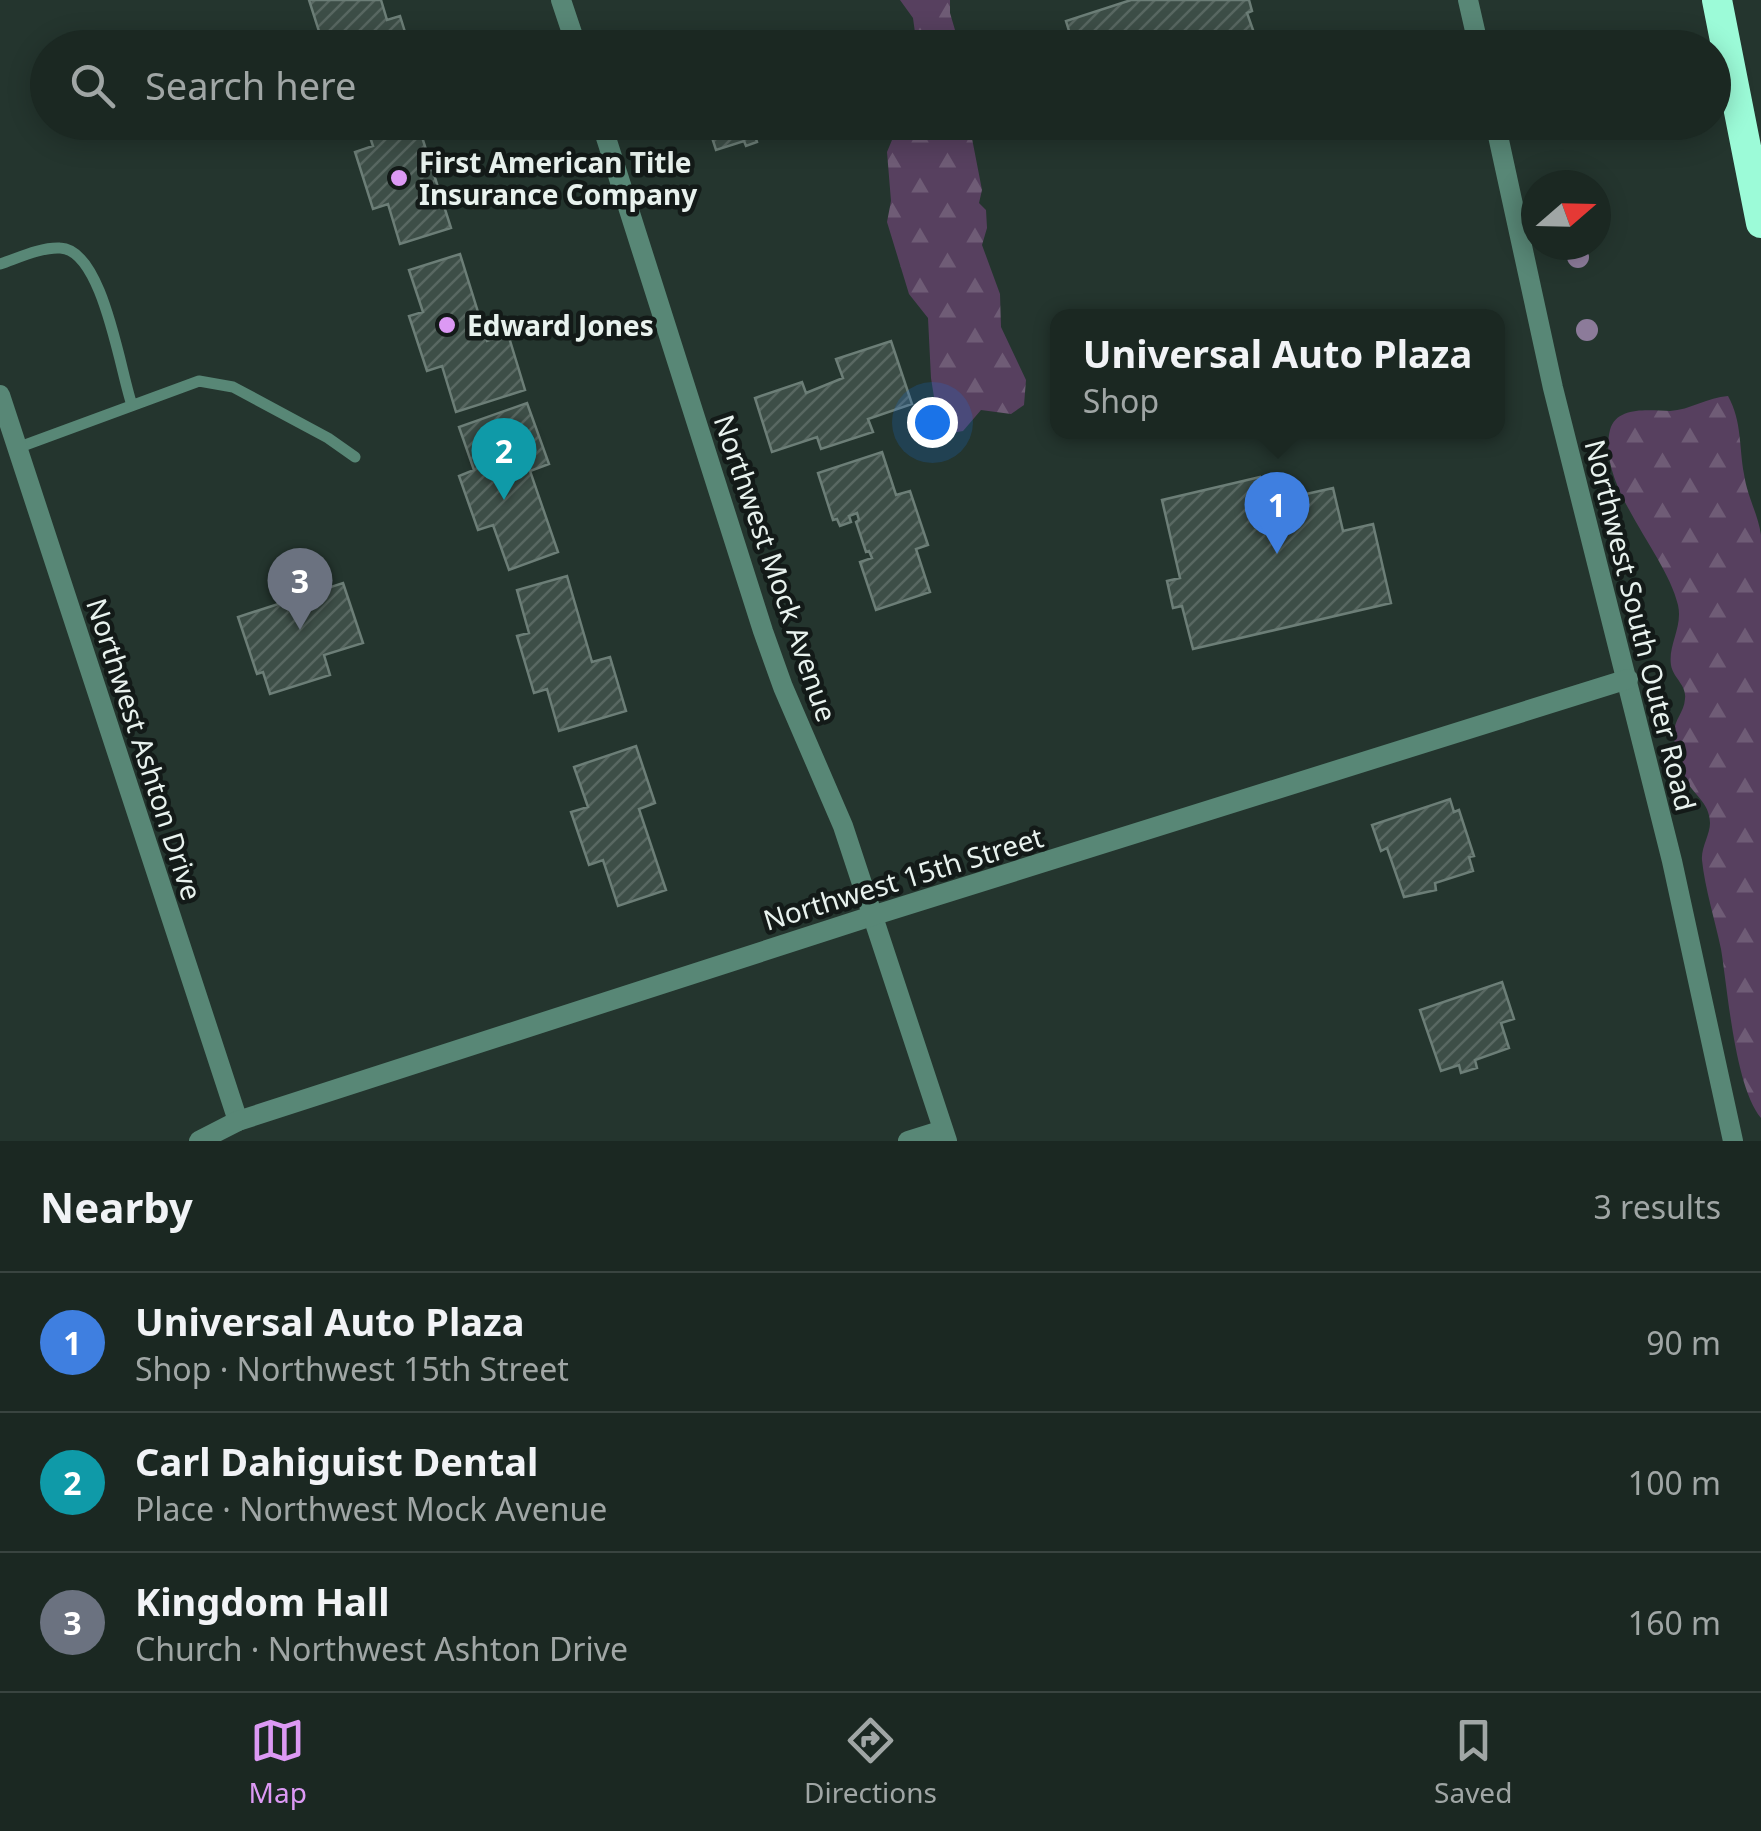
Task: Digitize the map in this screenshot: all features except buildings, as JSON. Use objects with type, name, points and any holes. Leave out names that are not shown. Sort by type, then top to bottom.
[{"type":"highway","points":[[1717,0],[1723,30]]},
{"type":"highway","points":[[1731,71],[1761,223]]},
{"type":"street","points":[[561,0],[571,30]]},
{"type":"street","points":[[1468,0],[1475,30]]},
{"type":"street","name":"Northwest Mock Avenue","points":[[608,140],[763,632],[843,826],[945,1135]]},
{"type":"street","name":"Northwest South Outer Road","points":[[1499,140],[1553,388],[1628,679],[1733,1141]]},
{"type":"street","name":"Northwest Ashton Drive","points":[[0,395],[238,1121]]},
{"type":"street","name":"Northwest 15th Street","points":[[199,1141],[238,1121],[875,915],[1628,679]]},
{"type":"street","points":[[908,1141],[945,1135]]},
{"type":"lane","points":[[0,264],[60,248],[75,251],[99,291],[132,405]]},
{"type":"lane","points":[[17,448],[199,381],[222,384],[328,438],[355,457]]},
{"type":"green space","points":[[900,0],[950,0],[955,30],[915,30],[913,18]]},
{"type":"green space","points":[[892,140],[972,140],[982,190],[979,203],[986,210],[987,228],[982,245],[1000,294],[1001,327],[1026,380],[1024,405],[1011,414],[981,410],[963,431],[940,435],[931,378],[928,318],[909,294],[887,222],[891,201],[887,152]]},
{"type":"green space","points":[[1728,396],[1736,415],[1745,482],[1761,535],[1761,1118],[1752,1104],[1739,1062],[1721,949],[1703,871],[1709,816],[1685,778],[1675,745],[1674,729],[1685,699],[1671,665],[1678,605],[1622,496],[1608,451],[1610,430],[1620,416],[1645,410],[1677,410]]},
{"type":"place","name":"First American Title Insurance Company","points":[[399,178]]},
{"type":"place","name":"Edward Jones","points":[[447,325]]},
{"type":"place","name":"Carl Dahiguist Dental","points":[[504,500]]},
{"type":"place","name":"Universal Auto Plaza","points":[[1277,554]]},
{"type":"place","name":"Kingdom Hall","points":[[300,630]]}]
